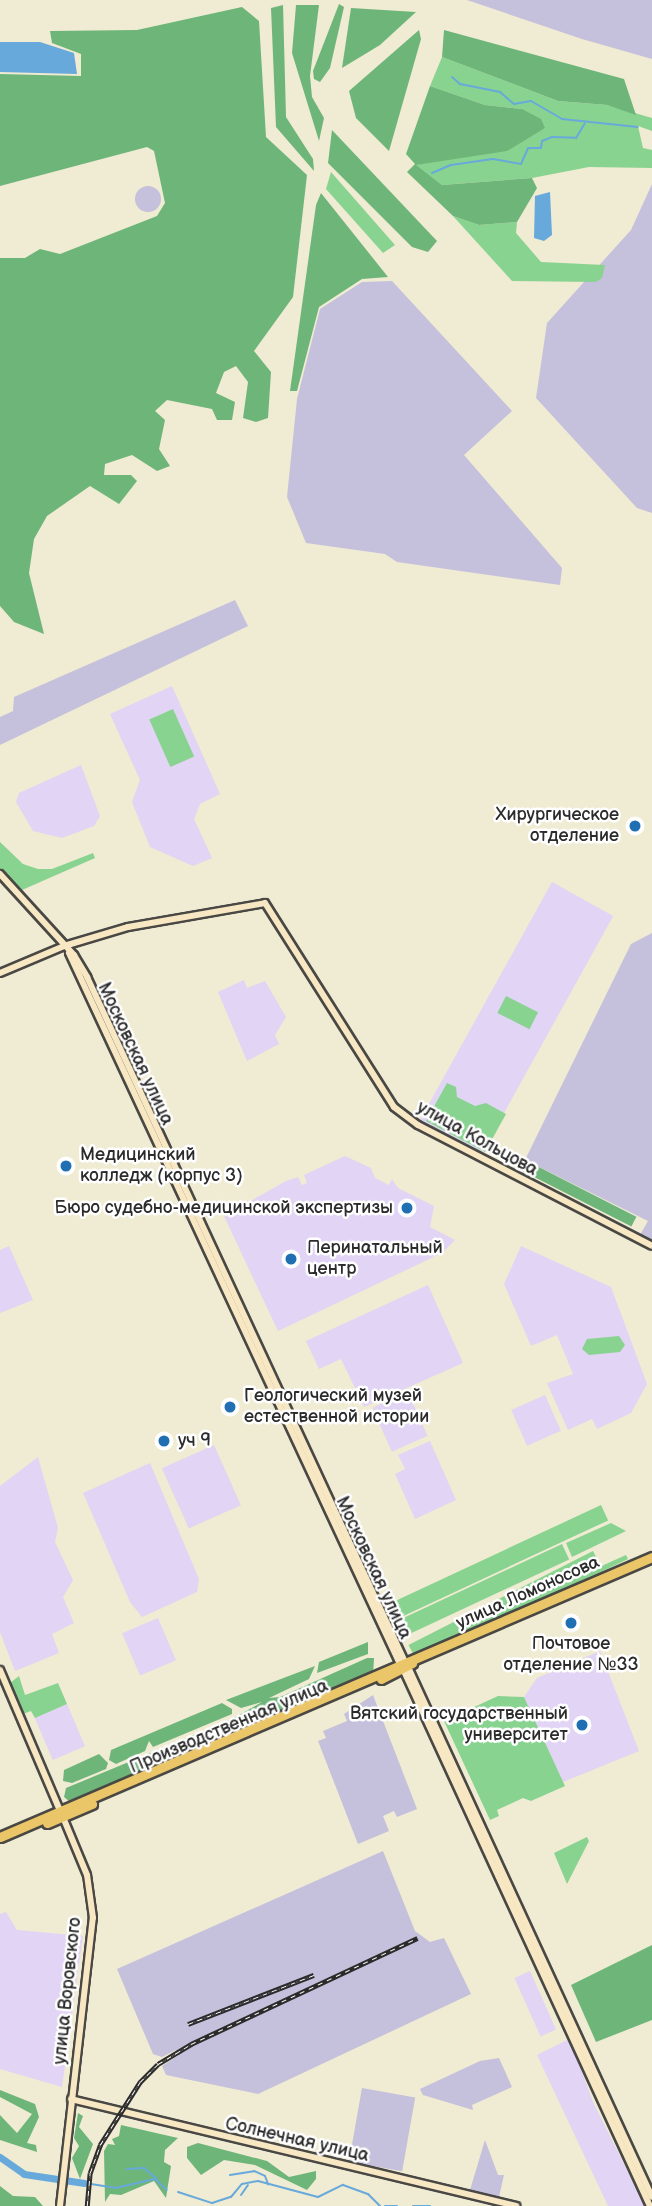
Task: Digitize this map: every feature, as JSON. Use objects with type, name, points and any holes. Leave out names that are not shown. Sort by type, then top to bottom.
[{"type":"highway","name":"улица Ломоносова","points":[[404,1665],[652,1556]]},
{"type":"highway","name":"Производственная улица","points":[[62,1814],[404,1665]]},
{"type":"highway","points":[[0,1837],[62,1814]]},
{"type":"highway","points":[[0,1842],[62,1814]]},
{"type":"main road","name":"Московская улица","points":[[0,874],[64,946],[87,978],[258,1352],[652,2197]]},
{"type":"main road","name":"улица Кольцова","points":[[64,946],[144,923],[265,903],[394,1107],[418,1125],[652,1246]]},
{"type":"main road","points":[[0,973],[64,946]]},
{"type":"main road","name":"улица Воровского","points":[[0,1670],[87,1875],[93,1911],[60,2206]]},
{"type":"main road","name":"Московская улица","points":[[469,1806],[650,2206]]},
{"type":"main road","name":"Солнечная улица","points":[[71,2099],[516,2206]]},
{"type":"shaded area","points":[[467,0],[652,0],[652,59],[582,39]]},
{"type":"shaded area","points":[[652,184],[652,513],[637,508],[536,398],[547,323],[631,230]]},
{"type":"shaded area","points":[[148,186],[157,190],[161,199],[157,208],[148,212],[139,208],[135,199],[139,190]]},
{"type":"shaded area","points":[[392,281],[512,411],[464,455],[562,568],[560,585],[397,562],[385,554],[306,543],[287,497],[297,399],[320,309],[362,282]]},
{"type":"shaded area","points":[[235,600],[248,626],[0,745],[0,717],[13,711],[14,697]]},
{"type":"shaded area","points":[[172,686],[220,794],[200,804],[194,819],[212,858],[193,866],[150,847],[132,802],[140,780],[110,714]]},
{"type":"shaded area","points":[[81,765],[100,816],[94,826],[62,838],[33,831],[16,802],[19,793]]},
{"type":"shaded area","points":[[552,882],[613,916],[481,1155],[420,1121]]},
{"type":"shaded area","points":[[652,933],[652,1241],[640,1235],[648,1221],[525,1160],[631,944]]},
{"type":"shaded area","points":[[244,980],[247,988],[265,981],[286,1017],[275,1035],[279,1044],[247,1061],[218,992]]},
{"type":"shaded area","points":[[345,1156],[371,1168],[375,1178],[389,1185],[392,1179],[398,1188],[434,1206],[430,1227],[455,1240],[442,1253],[278,1331],[224,1216],[286,1181],[298,1177],[302,1185],[307,1183],[304,1175]]},
{"type":"shaded area","points":[[9,1246],[33,1300],[0,1313],[0,1250]]},
{"type":"shaded area","points":[[521,1246],[611,1287],[647,1384],[631,1413],[597,1429],[592,1419],[568,1430],[547,1383],[573,1374],[557,1335],[531,1346],[504,1284]]},
{"type":"shaded area","points":[[428,1285],[463,1363],[364,1407],[341,1359],[319,1369],[306,1341]]},
{"type":"shaded area","points":[[408,1392],[428,1436],[392,1452],[372,1408]]},
{"type":"shaded area","points":[[545,1395],[561,1431],[527,1446],[511,1410]]},
{"type":"shaded area","points":[[430,1441],[456,1500],[415,1519],[395,1474],[405,1469],[398,1455]]},
{"type":"shaded area","points":[[214,1445],[241,1505],[189,1528],[162,1468]]},
{"type":"shaded area","points":[[38,1457],[58,1528],[55,1542],[73,1580],[63,1597],[74,1623],[52,1634],[59,1653],[15,1671],[0,1632],[0,1486]]},
{"type":"shaded area","points":[[150,1463],[199,1579],[197,1592],[142,1617],[130,1602],[83,1493]]},
{"type":"shaded area","points":[[158,1618],[176,1660],[140,1676],[122,1633]]},
{"type":"shaded area","name":"Вятский государственный университет","points":[[600,1651],[639,1751],[563,1782],[524,1697],[537,1678]]},
{"type":"shaded area","points":[[373,1695],[417,1809],[397,1817],[394,1811],[383,1816],[389,1831],[358,1844],[318,1741],[326,1738],[323,1731],[347,1721],[344,1714]]},
{"type":"shaded area","points":[[67,1704],[85,1746],[53,1760],[35,1718]]},
{"type":"shaded area","points":[[383,1851],[415,1931],[430,1942],[444,1938],[471,1994],[258,2094],[166,2075],[162,2066],[179,2055],[176,2050],[162,2057],[153,2054],[117,1969]]},
{"type":"shaded area","points":[[6,1912],[17,1930],[83,1936],[62,2087],[0,2069],[0,1914]]},
{"type":"shaded area","points":[[530,1971],[556,2029],[541,2036],[514,1978]]},
{"type":"shaded area","points":[[567,2040],[573,2047],[593,2102],[645,2206],[608,2206],[537,2055]]},
{"type":"shaded area","points":[[499,2058],[512,2087],[472,2105],[473,2110],[423,2095],[420,2089],[480,2061]]},
{"type":"shaded area","points":[[362,2088],[415,2097],[402,2171],[349,2162]]},
{"type":"shaded area","points":[[485,2140],[498,2175],[504,2175],[499,2197],[470,2190]]},
{"type":"green space","points":[[339,4],[344,7],[330,68],[320,82],[314,79],[313,71]]},
{"type":"green space","points":[[283,5],[286,117],[313,159],[314,171],[276,127],[271,8]]},
{"type":"green space","points":[[296,5],[319,5],[310,76],[312,97],[324,118],[319,141],[292,53]]},
{"type":"green space","points":[[242,7],[259,21],[266,137],[307,175],[293,297],[254,351],[271,372],[268,418],[256,422],[243,418],[248,382],[236,366],[224,372],[216,393],[235,402],[232,420],[217,420],[212,409],[167,400],[155,411],[165,420],[159,449],[170,466],[157,471],[132,455],[105,464],[104,475],[131,475],[137,481],[119,504],[90,486],[47,516],[34,539],[29,573],[44,634],[14,622],[0,606],[0,258],[25,258],[40,249],[60,254],[157,216],[165,203],[154,151],[147,147],[0,186],[0,74],[81,76],[81,54],[52,43],[50,31],[137,30]]},
{"type":"green space","points":[[351,8],[416,12],[380,45],[342,68]]},
{"type":"green space","points":[[419,30],[421,39],[389,151],[356,118],[349,91]]},
{"type":"green space","points":[[444,30],[624,79],[636,115],[607,105],[558,101],[442,57]]},
{"type":"green space","points":[[442,57],[558,101],[607,105],[652,118],[652,131],[638,126],[643,148],[652,150],[652,168],[589,167],[532,178],[442,185],[415,165],[456,157],[522,109],[485,105],[430,86]]},
{"type":"green space","points":[[430,86],[485,105],[522,109],[541,119],[545,128],[507,151],[416,165],[442,185],[532,178],[537,188],[517,222],[479,225],[453,216],[407,172],[415,164],[406,154]]},
{"type":"green space","points":[[332,130],[437,241],[428,252],[412,247],[328,163]]},
{"type":"green space","points":[[331,172],[395,245],[383,253],[326,189]]},
{"type":"green space","points":[[321,193],[388,277],[362,279],[319,307],[297,391],[290,391],[316,205]]},
{"type":"green space","points":[[453,216],[479,225],[517,222],[516,233],[541,262],[605,265],[602,278],[596,282],[512,281]]},
{"type":"green space","points":[[173,709],[194,757],[170,767],[149,720]]},
{"type":"green space","points":[[0,842],[23,864],[38,869],[52,869],[93,853],[95,858],[22,890],[0,870]]},
{"type":"green space","points":[[506,996],[538,1012],[529,1029],[497,1013]]},
{"type":"green space","points":[[447,1083],[456,1087],[457,1097],[475,1106],[486,1103],[506,1114],[485,1152],[426,1121]]},
{"type":"green space","points":[[525,1160],[636,1217],[631,1227],[520,1170]]},
{"type":"green space","points":[[619,1336],[625,1345],[620,1352],[589,1355],[582,1349],[587,1339]]},
{"type":"green space","points":[[601,1505],[608,1520],[397,1619],[390,1603]]},
{"type":"green space","points":[[611,1523],[626,1531],[572,1557],[566,1543]]},
{"type":"green space","points":[[562,1544],[569,1559],[405,1636],[398,1620]]},
{"type":"green space","points":[[593,1551],[599,1563],[414,1657],[409,1645]]},
{"type":"green space","points":[[626,1555],[628,1559],[599,1573],[445,1641],[412,1651]]},
{"type":"green space","points":[[368,1642],[368,1654],[317,1673],[319,1662]]},
{"type":"green space","points":[[367,1658],[374,1658],[373,1675],[70,1802],[64,1797],[66,1788],[230,1720],[262,1702],[241,1708],[226,1700],[315,1666],[309,1679],[269,1698],[280,1697]]},
{"type":"green space","points":[[19,1676],[25,1695],[58,1683],[67,1704],[35,1718],[31,1711],[23,1714],[10,1683]]},
{"type":"green space","points":[[498,1696],[524,1697],[565,1786],[531,1801],[523,1798],[497,1810],[499,1816],[490,1820],[444,1721]]},
{"type":"green space","points":[[222,1703],[232,1709],[232,1714],[153,1747],[149,1741],[145,1751],[116,1764],[109,1760],[111,1750]]},
{"type":"green space","points":[[99,1754],[108,1763],[106,1769],[72,1783],[63,1781],[64,1770]]},
{"type":"green space","points":[[587,1837],[589,1841],[567,1884],[554,1853]]},
{"type":"green space","points":[[652,1945],[652,2020],[596,2042],[571,1985]]},
{"type":"green space","points":[[0,2090],[35,2104],[39,2117],[27,2143],[36,2145],[37,2152],[0,2140],[0,2115],[17,2133],[32,2114],[0,2097]]},
{"type":"green space","points":[[78,2113],[83,2116],[79,2127],[93,2144],[80,2179],[72,2158],[79,2146],[74,2138]]},
{"type":"green space","points":[[121,2125],[178,2138],[165,2150],[164,2162],[171,2166],[166,2198],[154,2181],[121,2195],[110,2194],[105,2202],[104,2151],[108,2144],[115,2145],[112,2139],[119,2136]]},
{"type":"green space","points":[[198,2143],[267,2161],[289,2177],[316,2171],[316,2179],[307,2190],[255,2165],[224,2160],[201,2175],[187,2158],[187,2147]]},
{"type":"green space","points":[[0,2186],[13,2196],[35,2197],[43,2206],[0,2206]]},
{"type":"water","points":[[0,42],[40,42],[74,53],[77,74],[0,72]]},
{"type":"water","points":[[550,192],[552,235],[544,241],[534,238],[535,196]]},
{"type":"waterway","points":[[452,77],[460,84],[500,92],[514,104],[531,101],[562,119],[638,127]]},
{"type":"waterway","points":[[432,173],[451,165],[493,159],[521,164],[528,148],[541,148],[542,141],[552,137],[576,138],[585,123]]},
{"type":"waterway","points":[[0,2157],[24,2174],[84,2183]]},
{"type":"waterway","points":[[127,2169],[144,2168],[156,2178]]},
{"type":"waterway","points":[[230,2175],[254,2171],[265,2176],[268,2184]]},
{"type":"waterway","points":[[91,2184],[115,2188],[155,2179],[167,2190]]},
{"type":"waterway","points":[[178,2192],[212,2203],[231,2197],[242,2184],[258,2181],[318,2197],[343,2185],[368,2194],[380,2206]]},
{"type":"waterway","points":[[241,2195],[248,2185]]},
{"type":"waterway","points":[[385,2206],[397,2206]]},
{"type":"waterway","points":[[413,2206],[430,2206]]},
{"type":"railway","points":[[87,2206],[90,2173],[100,2145],[140,2082],[158,2064],[191,2044],[417,1938]]},
{"type":"railway","points":[[188,2024],[314,1975]]},
{"type":"place","name":"Хирургическое отделение","points":[[635,826]]},
{"type":"place","name":"Медицинский колледж (корпус 3)","points":[[66,1166]]},
{"type":"place","name":"Бюро судебно-медицинской экспертизы","points":[[407,1208]]},
{"type":"place","name":"Перинатальный центр","points":[[291,1259]]},
{"type":"place","name":"Геологический музей естественной истории","points":[[230,1407]]},
{"type":"place","name":"уч 9","points":[[164,1441]]},
{"type":"place","name":"Почтовое отделение №33","points":[[571,1623]]},
{"type":"place","name":"Вятский государственный университет","points":[[582,1725]]}]
